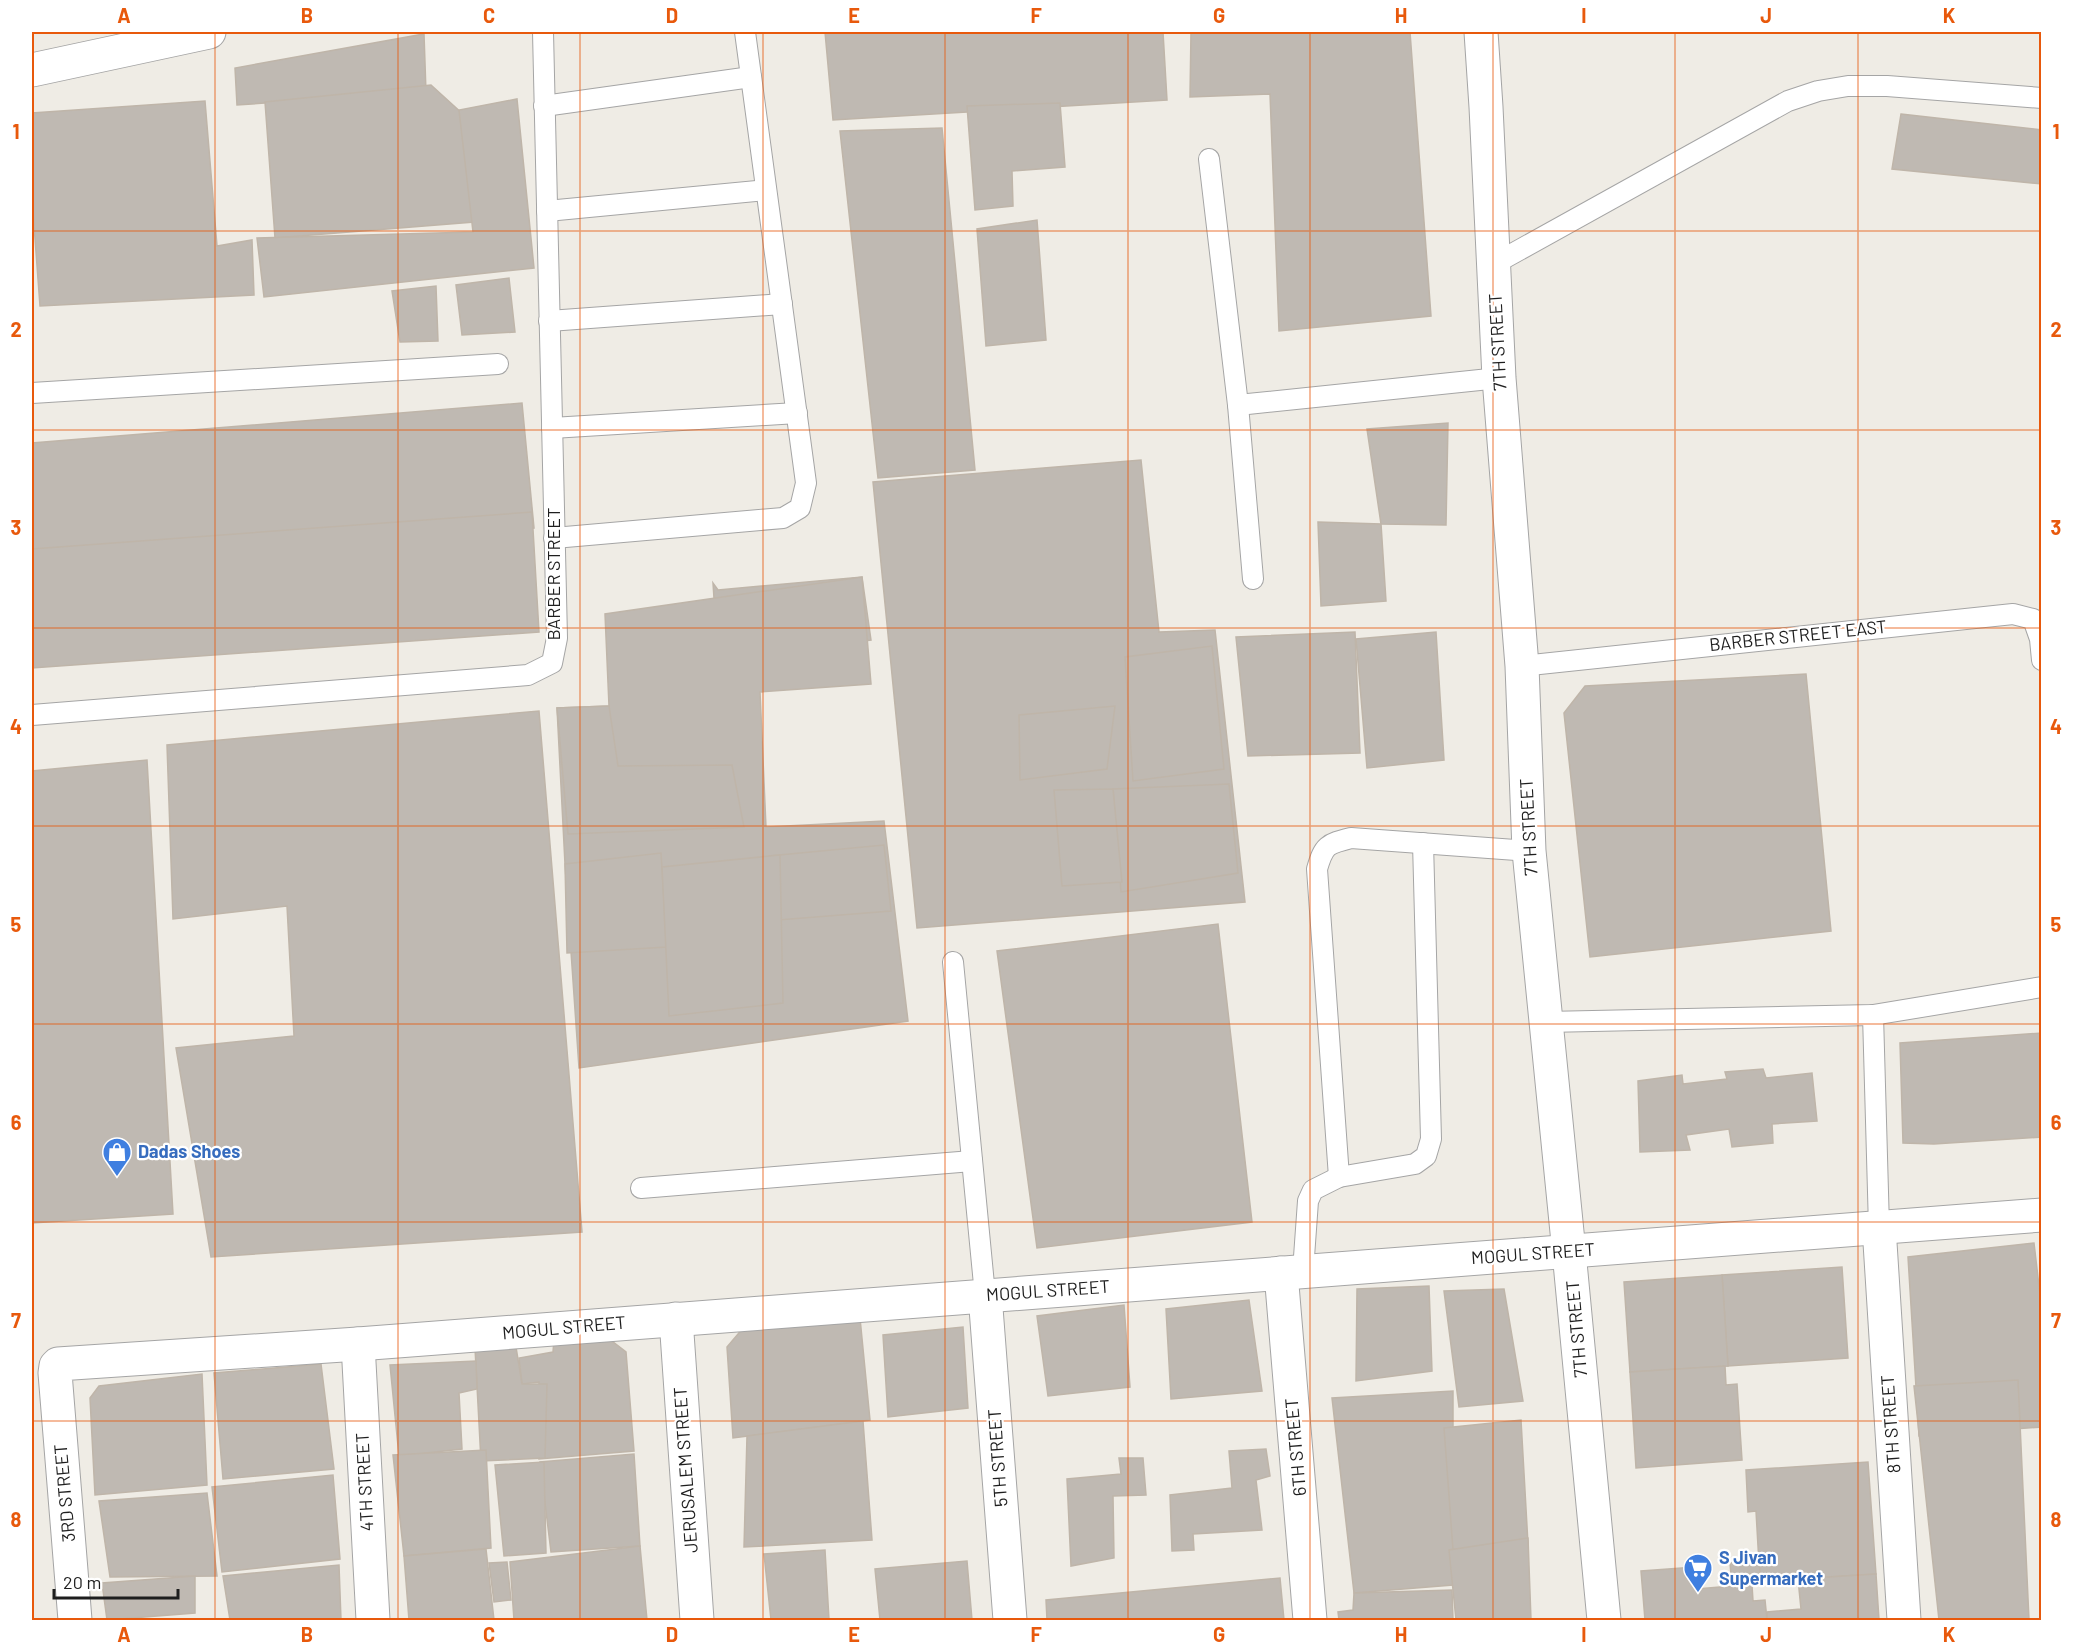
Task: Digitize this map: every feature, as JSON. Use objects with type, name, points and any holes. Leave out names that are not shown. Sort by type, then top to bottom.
[{"type":"street","points":[[32,70],[209,32]]},
{"type":"street","name":"7TH STREET","points":[[1480,32],[1486,107],[1499,378],[1522,666],[1529,851],[1604,1620]]},
{"type":"street","name":"MOGUL STREET","points":[[56,1366],[58,1364],[358,1344],[2042,1215]]},
{"type":"street","name":"8TH STREET","points":[[1879,1227],[1904,1620]]},
{"type":"street","name":"6TH STREET","points":[[1292,1272],[1310,1620]]},
{"type":"street","name":"5TH STREET","points":[[985,1295],[1010,1620]]},
{"type":"street","name":"JERUSALEM STREET","points":[[676,1319],[697,1620]]},
{"type":"street","name":"4TH STREET","points":[[358,1344],[373,1620]]},
{"type":"street","name":"3RD STREET","points":[[56,1366],[75,1620]]},
{"type":"lane","name":"BARBER STREET","points":[[32,715],[528,675],[552,663],[557,638],[543,32]]},
{"type":"lane","points":[[554,538],[783,518],[800,508],[806,483],[745,32]]},
{"type":"lane","points":[[544,106],[751,77]]},
{"type":"lane","points":[[1494,264],[1788,101],[1818,91],[1848,86],[1887,86],[2042,98]]},
{"type":"lane","points":[[1209,159],[1238,405],[1253,579]]},
{"type":"lane","points":[[547,211],[766,190]]},
{"type":"lane","points":[[549,321],[782,304]]},
{"type":"lane","points":[[32,393],[498,364]]},
{"type":"lane","points":[[1238,405],[1499,378]]},
{"type":"lane","points":[[552,428],[797,413]]},
{"type":"lane","name":"BARBER STREET EAST","points":[[1522,666],[2013,614],[2033,619],[2040,639],[2042,660]]},
{"type":"lane","points":[[1339,1177],[1317,869],[1322,854],[1331,843],[1351,838],[1529,851]]},
{"type":"lane","points":[[1292,1272],[1308,1201],[1313,1190],[1339,1177],[1415,1164],[1426,1156],[1431,1139],[1423,843]]},
{"type":"lane","points":[[953,962],[985,1295]]},
{"type":"lane","points":[[1546,1022],[1874,1015],[2042,987]]},
{"type":"lane","points":[[1874,1015],[1879,1227]]},
{"type":"lane","points":[[641,1188],[972,1161]]},
{"type":"building","points":[[825,32],[1163,32],[1167,100],[833,120]]},
{"type":"building","points":[[1191,32],[1410,32],[1431,316],[1279,331],[1270,94],[1190,97]]},
{"type":"building","points":[[424,34],[426,92],[237,105],[235,68]]},
{"type":"building","points":[[431,85],[464,115],[474,222],[275,238],[265,102]]},
{"type":"building","points":[[517,99],[534,268],[264,297],[257,238],[473,232],[459,110]]},
{"type":"building","points":[[205,101],[217,246],[252,240],[254,295],[40,306],[32,198],[32,113]]},
{"type":"building","points":[[1060,103],[1065,167],[1012,171],[1013,206],[975,210],[967,106]]},
{"type":"building","points":[[1901,114],[2042,130],[2042,184],[1892,169]]},
{"type":"building","points":[[942,128],[975,470],[878,478],[840,131]]},
{"type":"building","points":[[1037,220],[1046,340],[986,346],[977,229]]},
{"type":"building","points":[[509,278],[515,332],[462,335],[456,285]]},
{"type":"building","points":[[436,286],[438,341],[400,342],[392,291]]},
{"type":"building","points":[[522,403],[534,528],[32,568],[32,443]]},
{"type":"building","points":[[1448,423],[1446,525],[1381,524],[1367,429]]},
{"type":"building","points":[[1141,460],[1159,632],[1215,630],[1245,902],[917,928],[873,482]]},
{"type":"building","points":[[532,512],[539,632],[32,668],[32,549]]},
{"type":"building","points":[[1318,522],[1381,524],[1386,601],[1321,606]]},
{"type":"building","points":[[862,577],[871,640],[718,659],[713,583],[718,590]]},
{"type":"building","points":[[862,577],[871,684],[760,692],[766,827],[884,821],[908,1021],[579,1068],[557,708],[609,706],[605,614]]},
{"type":"building","points":[[1355,632],[1360,753],[1248,756],[1236,637]]},
{"type":"building","points":[[1436,632],[1444,760],[1367,768],[1356,639]]},
{"type":"building","points":[[1212,646],[1224,769],[1133,781],[1125,657]]},
{"type":"building","points":[[1806,674],[1831,931],[1590,957],[1564,713],[1585,686]]},
{"type":"building","points":[[609,706],[618,766],[732,765],[744,827],[568,834],[557,708]]},
{"type":"building","points":[[1115,706],[1107,769],[1020,780],[1019,715]]},
{"type":"building","points":[[539,711],[582,1232],[211,1257],[176,1048],[294,1036],[287,906],[173,919],[167,745]]},
{"type":"building","points":[[147,760],[173,1214],[32,1223],[32,771]]},
{"type":"building","points":[[1229,784],[1238,873],[1121,892],[1113,789]]},
{"type":"building","points":[[1113,789],[1122,882],[1062,886],[1054,790]]},
{"type":"building","points":[[884,845],[891,911],[778,920],[769,856]]},
{"type":"building","points":[[661,853],[667,947],[567,953],[565,864]]},
{"type":"building","points":[[780,855],[783,1003],[669,1016],[662,867]]},
{"type":"building","points":[[1218,924],[1252,1222],[1037,1248],[997,951]]},
{"type":"building","points":[[2042,1033],[2042,1137],[1934,1144],[1903,1143],[1900,1043]]},
{"type":"building","points":[[1763,1069],[1766,1078],[1812,1073],[1817,1121],[1772,1124],[1773,1143],[1732,1147],[1729,1129],[1686,1135],[1690,1150],[1640,1152],[1638,1081],[1682,1075],[1683,1084],[1727,1079],[1725,1072]]},
{"type":"building","points":[[2034,1243],[2042,1312],[2042,1427],[1919,1436],[1908,1257]]},
{"type":"building","points":[[1842,1267],[1848,1358],[1728,1366],[1722,1275]]},
{"type":"building","points":[[1722,1275],[1728,1366],[1630,1372],[1624,1282]]},
{"type":"building","points":[[1429,1286],[1432,1371],[1356,1381],[1357,1289]]},
{"type":"building","points":[[1504,1289],[1523,1401],[1459,1407],[1444,1291]]},
{"type":"building","points":[[1249,1300],[1262,1391],[1171,1399],[1166,1309]]},
{"type":"building","points":[[1124,1305],[1130,1387],[1048,1396],[1037,1316]]},
{"type":"building","points":[[860,1318],[870,1420],[733,1438],[727,1347],[744,1327]]},
{"type":"building","points":[[963,1327],[968,1408],[888,1417],[883,1335]]},
{"type":"building","points":[[608,1338],[626,1352],[634,1451],[539,1459],[539,1382],[522,1384],[519,1358],[553,1352],[554,1340]]},
{"type":"building","points":[[516,1347],[522,1384],[547,1384],[545,1458],[481,1461],[475,1348]]},
{"type":"building","points":[[476,1361],[477,1389],[459,1393],[462,1449],[399,1456],[390,1365]]},
{"type":"building","points":[[321,1364],[334,1469],[223,1479],[214,1373]]},
{"type":"building","points":[[1725,1366],[1726,1385],[1737,1384],[1742,1460],[1636,1468],[1630,1372]]},
{"type":"building","points":[[202,1374],[207,1485],[95,1495],[90,1398],[99,1386]]},
{"type":"building","points":[[2018,1380],[2029,1620],[1939,1620],[1914,1386]]},
{"type":"building","points":[[1453,1391],[1453,1585],[1354,1593],[1332,1398]]},
{"type":"building","points":[[1521,1420],[1528,1544],[1453,1550],[1444,1428]]},
{"type":"building","points":[[863,1421],[872,1540],[744,1547],[747,1436]]},
{"type":"building","points":[[1266,1449],[1270,1476],[1256,1480],[1262,1530],[1193,1534],[1194,1550],[1172,1551],[1170,1495],[1232,1488],[1229,1451]]},
{"type":"building","points":[[486,1450],[491,1548],[404,1556],[393,1455]]},
{"type":"building","points":[[634,1454],[640,1546],[551,1552],[540,1462]]},
{"type":"building","points":[[1119,1458],[1143,1458],[1146,1495],[1113,1496],[1114,1558],[1071,1566],[1067,1479],[1121,1474]]},
{"type":"building","points":[[544,1462],[546,1553],[504,1556],[495,1465]]},
{"type":"building","points":[[1868,1462],[1876,1574],[1760,1581],[1756,1511],[1748,1512],[1746,1470]]},
{"type":"building","points":[[333,1475],[340,1559],[222,1572],[212,1487]]},
{"type":"building","points":[[207,1493],[217,1576],[110,1577],[99,1501]]},
{"type":"building","points":[[1528,1538],[1531,1620],[1456,1620],[1449,1550]]},
{"type":"building","points":[[640,1546],[647,1620],[514,1620],[510,1562]]},
{"type":"building","points":[[486,1549],[494,1620],[409,1620],[404,1556]]},
{"type":"building","points":[[825,1550],[829,1620],[771,1620],[764,1554]]},
{"type":"building","points":[[967,1561],[972,1620],[880,1620],[875,1569]]},
{"type":"building","name":"S Jivan Supermarket","points":[[1759,1561],[1761,1585],[1752,1585],[1753,1601],[1765,1600],[1767,1620],[1645,1620],[1641,1571],[1695,1567],[1696,1589],[1732,1586],[1730,1563]]},
{"type":"building","points":[[507,1562],[511,1600],[494,1602],[489,1563]]},
{"type":"building","points":[[339,1565],[341,1620],[230,1620],[223,1576]]},
{"type":"building","points":[[1876,1574],[1879,1620],[1767,1620],[1767,1612],[1801,1609],[1798,1579]]},
{"type":"building","points":[[195,1576],[195,1613],[107,1620],[102,1583]]},
{"type":"building","points":[[1280,1578],[1284,1620],[1047,1620],[1046,1600]]},
{"type":"building","points":[[1452,1590],[1453,1620],[1339,1620],[1338,1612],[1353,1610],[1354,1593]]},
{"type":"place","name":"Dadas Shoes","points":[[117,1178]]},
{"type":"place","name":"S Jivan Supermarket","points":[[1698,1594]]}]
